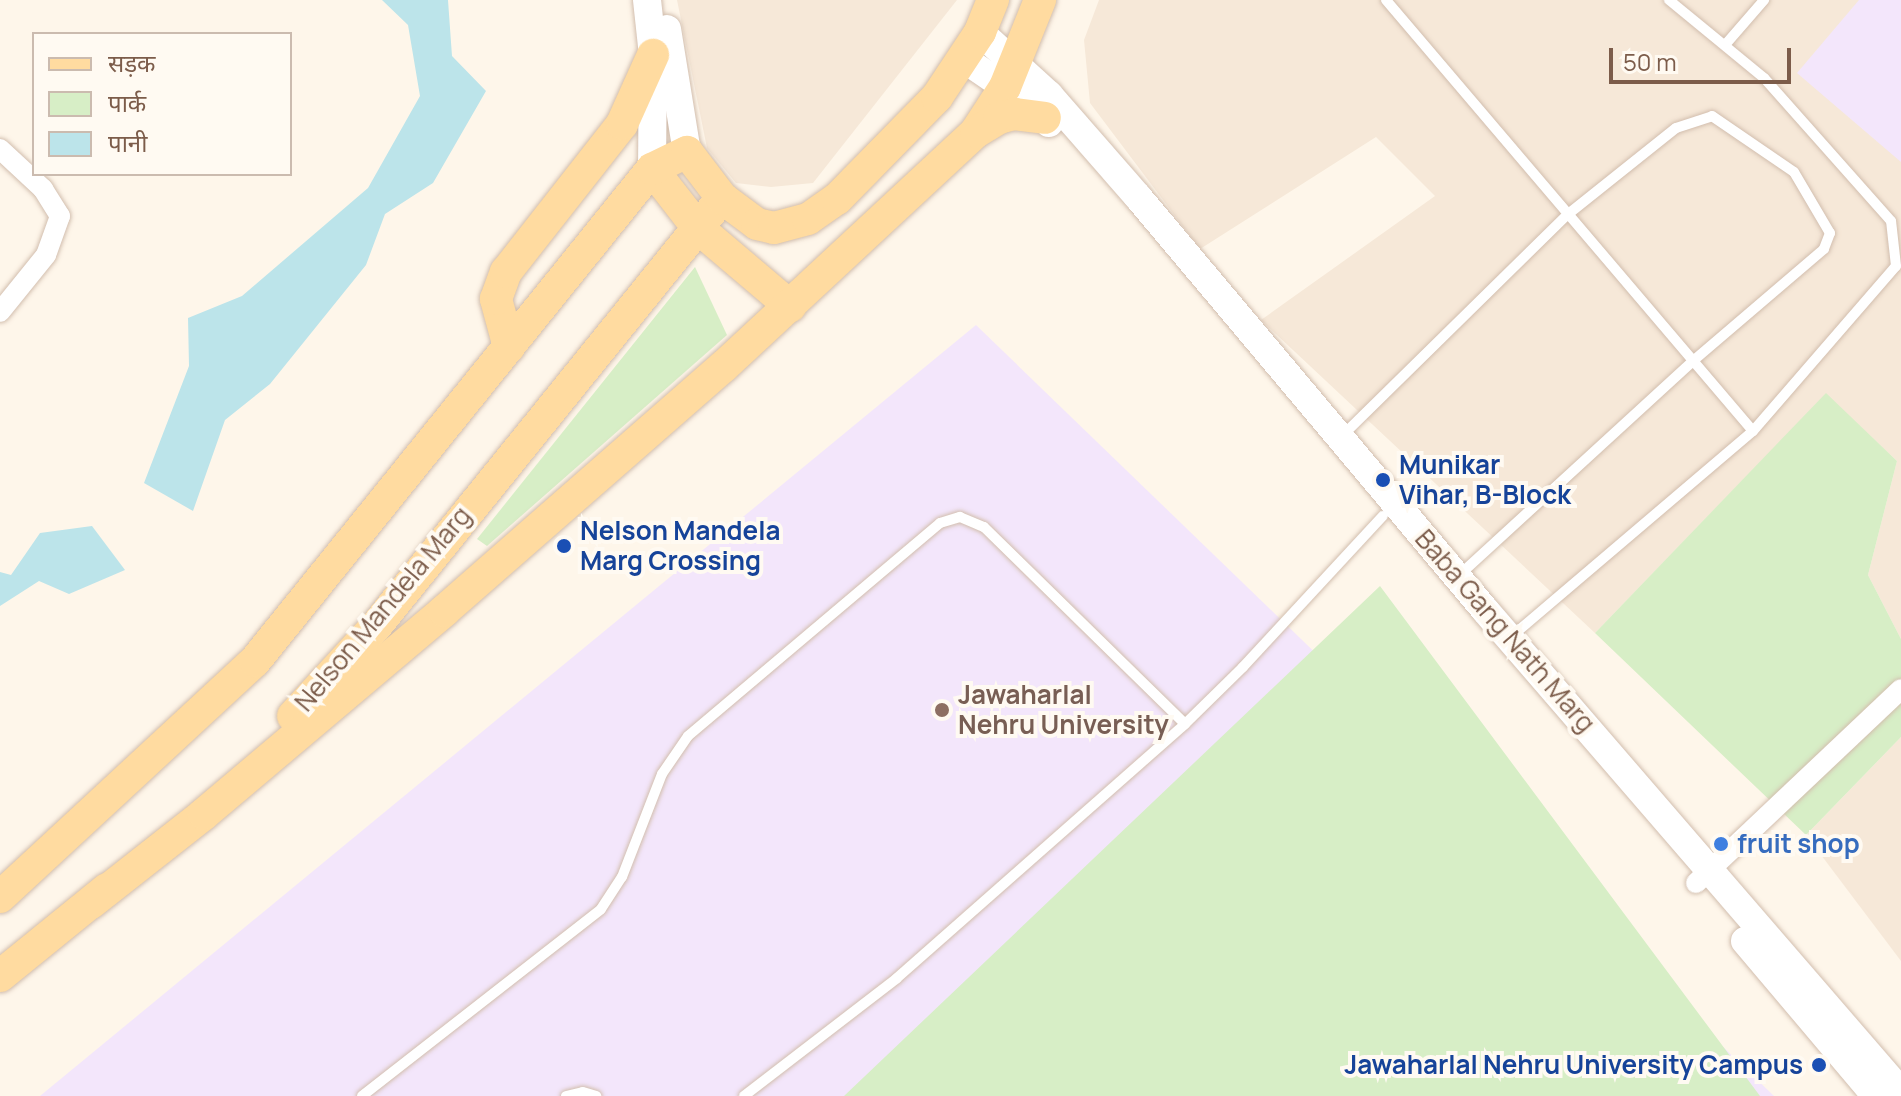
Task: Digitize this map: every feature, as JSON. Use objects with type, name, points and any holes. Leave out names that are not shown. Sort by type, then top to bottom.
[{"type":"main road","points":[[0,897],[255,661],[652,169],[685,145],[722,198],[757,224],[774,228],[792,226],[824,211],[916,119],[972,45],[993,0]]},
{"type":"main road","points":[[976,132],[1010,74],[1040,0]]},
{"type":"main road","points":[[509,347],[496,299],[506,272],[622,124],[652,65]]},
{"type":"main road","points":[[91,903],[216,804],[444,611],[790,306],[976,132],[999,118],[1014,114],[1045,118]]},
{"type":"main road","points":[[652,169],[698,228],[790,306]]},
{"type":"main road","name":"Nelson Mandela Marg","points":[[0,976],[91,903],[238,772],[377,625],[722,198]]},
{"type":"street","points":[[647,0],[652,65],[652,169]]},
{"type":"street","points":[[664,0],[685,145]]},
{"type":"street","points":[[972,45],[1010,74]]},
{"type":"street","name":"Baba Gang Nath Marg","points":[[1010,74],[1383,516],[1506,644],[1702,876],[1876,1096]]},
{"type":"street","name":"Baba Gang Nath Marg","points":[[1010,74],[1138,197],[1485,610],[1506,644]]},
{"type":"street","points":[[0,149],[43,189],[60,216],[57,232],[36,272],[0,312]]},
{"type":"street","points":[[1702,876],[1901,689]]},
{"type":"street","name":"Baba Gang Nath Marg","points":[[1702,876],[1901,1092]]},
{"type":"lane","points":[[1386,0],[1753,431]]},
{"type":"lane","points":[[1506,644],[1753,431],[1896,266],[1899,254],[1891,221],[1764,78],[1669,0]]},
{"type":"lane","points":[[1725,45],[1764,0]]},
{"type":"lane","points":[[1341,437],[1567,215],[1676,128],[1712,116],[1794,172],[1830,233],[1824,249],[1693,361],[1468,567]]},
{"type":"lane","points":[[744,1096],[897,978],[1185,724],[1243,667],[1383,516]]},
{"type":"lane","points":[[362,1096],[601,909],[622,877],[662,774],[688,736],[940,523],[960,517],[984,527],[1185,724]]},
{"type":"lane","points":[[566,1096],[583,1092],[596,1096]]},
{"type":"shaded area","points":[[677,0],[957,0],[813,183],[771,187],[736,183],[707,148]]},
{"type":"shaded area","points":[[1099,0],[1901,0],[1901,639],[1868,575],[1897,461],[1826,394],[1595,633],[1261,320],[1435,196],[1376,137],[1200,249],[1090,103],[1084,40]]},
{"type":"shaded area","points":[[1859,0],[1901,0],[1901,162],[1797,73]]},
{"type":"shaded area","name":"Jawaharlal Nehru University","points":[[976,325],[1774,1096],[40,1096]]},
{"type":"shaded area","points":[[1901,737],[1901,961],[1806,835]]},
{"type":"green space","points":[[695,267],[727,335],[487,546],[477,539]]},
{"type":"green space","points":[[1826,393],[1897,461],[1868,575],[1901,639],[1901,737],[1806,835],[1595,633]]},
{"type":"green space","points":[[1380,586],[1760,1096],[844,1096]]},
{"type":"water","points":[[382,0],[448,0],[452,56],[486,91],[433,183],[385,214],[366,265],[270,384],[225,420],[193,511],[144,483],[189,366],[188,318],[242,296],[368,188],[420,96],[408,25]]},
{"type":"water","points":[[92,526],[125,570],[69,594],[39,581],[0,606],[0,572],[11,575],[40,533]]},
{"type":"place","name":"Munikar Vihar, B-Block","points":[[1383,480]]},
{"type":"place","name":"Nelson Mandela Marg Crossing","points":[[564,546]]},
{"type":"place","name":"Jawaharlal Nehru University","points":[[942,710]]},
{"type":"place","name":"fruit shop","points":[[1721,844]]},
{"type":"place","name":"Jawaharlal Nehru University Campus","points":[[1819,1065]]}]
